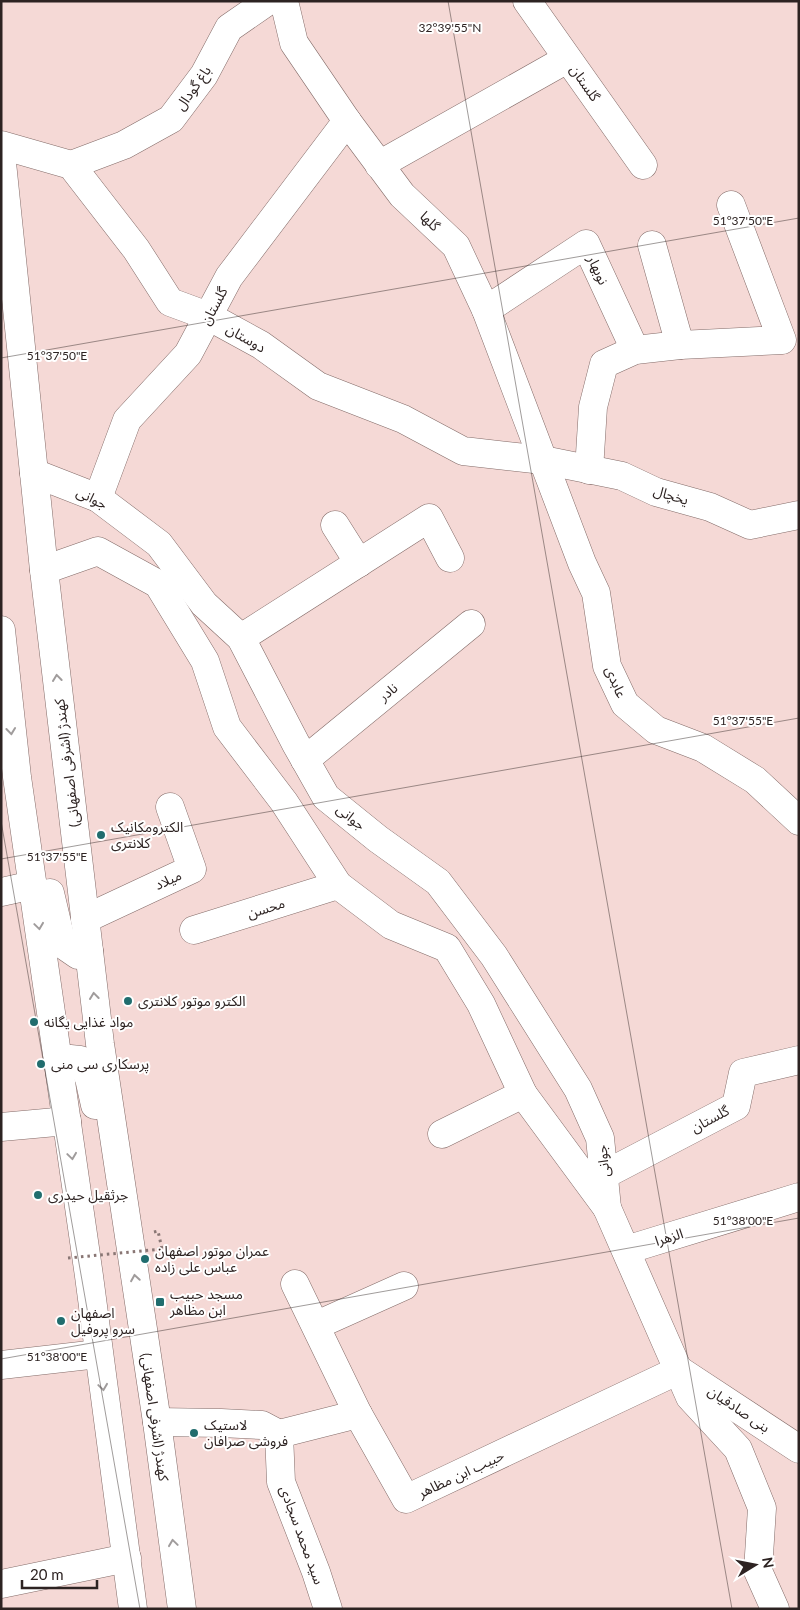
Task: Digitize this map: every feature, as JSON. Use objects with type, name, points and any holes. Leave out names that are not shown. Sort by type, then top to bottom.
[{"type":"street","name":"باغ گودال","points":[[71,165],[124,145],[171,119],[204,75],[229,28],[268,1]]},
{"type":"street","name":"گلها","points":[[284,1],[294,43],[347,121],[402,195],[456,246],[486,310],[543,460]]},
{"type":"street","name":"گلستان","points":[[527,1],[643,165]]},
{"type":"street","points":[[379,164],[567,59]]},
{"type":"street","name":"گلستان","points":[[98,498],[127,420],[188,354],[229,277],[347,121]]},
{"type":"street","points":[[1,145],[71,165]]},
{"type":"street","name":"کهندژ (اشرفی اصفهانی)","points":[[1,152],[44,570],[100,1044],[157,1422],[182,1609]]},
{"type":"street","name":"دوستان","points":[[71,165],[136,249],[170,302],[208,316],[260,345],[318,386],[403,419],[463,451],[543,460]]},
{"type":"street","points":[[589,470],[593,407],[604,364],[635,350],[680,345],[782,340],[732,205]]},
{"type":"street","name":"نوبهار","points":[[486,310],[586,244],[635,350]]},
{"type":"street","points":[[652,245],[680,345]]},
{"type":"street","name":"یخچال","points":[[543,460],[622,476],[656,492],[710,507],[750,525],[799,515]]},
{"type":"street","name":"عابدی","points":[[543,460],[582,563],[596,593],[608,666],[625,704],[656,730],[703,748],[755,780],[799,820]]},
{"type":"street","name":"جوانی","points":[[34,473],[98,498],[159,544],[204,604],[242,638],[326,797],[378,839],[438,882],[494,956],[578,1088],[600,1138],[607,1208]]},
{"type":"street","points":[[242,638],[429,518],[450,558]]},
{"type":"street","points":[[335,525],[359,563]]},
{"type":"street","name":"جوانی","points":[[44,570],[98,551],[158,584],[205,661],[227,727],[284,802],[338,886],[391,925],[448,948],[481,1004],[523,1094],[607,1208],[690,1397],[738,1449],[762,1508],[758,1571],[775,1609]]},
{"type":"street","name":"نادر","points":[[305,760],[471,624]]},
{"type":"street","points":[[2,644],[16,777],[89,1276],[133,1609]]},
{"type":"street","points":[[16,777],[44,859],[62,944],[78,955],[89,951]]},
{"type":"street","name":"میلاد","points":[[85,919],[192,869],[170,807]]},
{"type":"street","points":[[1,892],[33,885]]},
{"type":"street","name":"محسن","points":[[194,930],[338,886]]},
{"type":"street","points":[[60,1073],[70,1059],[80,1060],[89,1078],[101,1141],[122,1190]]},
{"type":"street","name":"گلستان","points":[[604,1175],[736,1106],[743,1073],[799,1060]]},
{"type":"street","points":[[442,1134],[523,1094]]},
{"type":"street","points":[[1,1127],[67,1121]]},
{"type":"street","name":"الزهرا","points":[[626,1250],[799,1197]]},
{"type":"street","name":"حبیب ابن مظاهر","points":[[296,1284],[358,1414],[406,1500],[679,1370]]},
{"type":"street","points":[[317,1326],[404,1286]]},
{"type":"street","points":[[1,1365],[98,1354]]},
{"type":"street","name":"بنی صادقیان","points":[[679,1370],[799,1449]]},
{"type":"street","points":[[157,1422],[262,1425],[279,1434],[358,1414]]},
{"type":"street","name":"سید محمد سجادی","points":[[279,1434],[281,1482],[316,1572],[328,1609]]},
{"type":"street","points":[[1,1584],[127,1558]]},
{"type":"path","points":[[68,1258],[162,1249],[158,1231]]},
{"type":"place","name":"الکترومکانیک کلانتری","points":[[101,835]]},
{"type":"place","name":"الکترو موتور کلانتری","points":[[128,1001]]},
{"type":"place","name":"مواد غذایی یگانه","points":[[34,1022]]},
{"type":"place","name":"پرسکاری سی منی","points":[[41,1064]]},
{"type":"place","name":"جرثقیل حیدری","points":[[38,1195]]},
{"type":"place","name":"عمران موتور اصفهان عباس علی زاده","points":[[145,1259]]},
{"type":"place","name":"مسجد حبیب ابن مظاهر","points":[[160,1302]]},
{"type":"place","name":"اصفهان سرو پروفیل","points":[[61,1321]]},
{"type":"place","name":"لاستیک فروشی صرافان","points":[[194,1433]]}]
